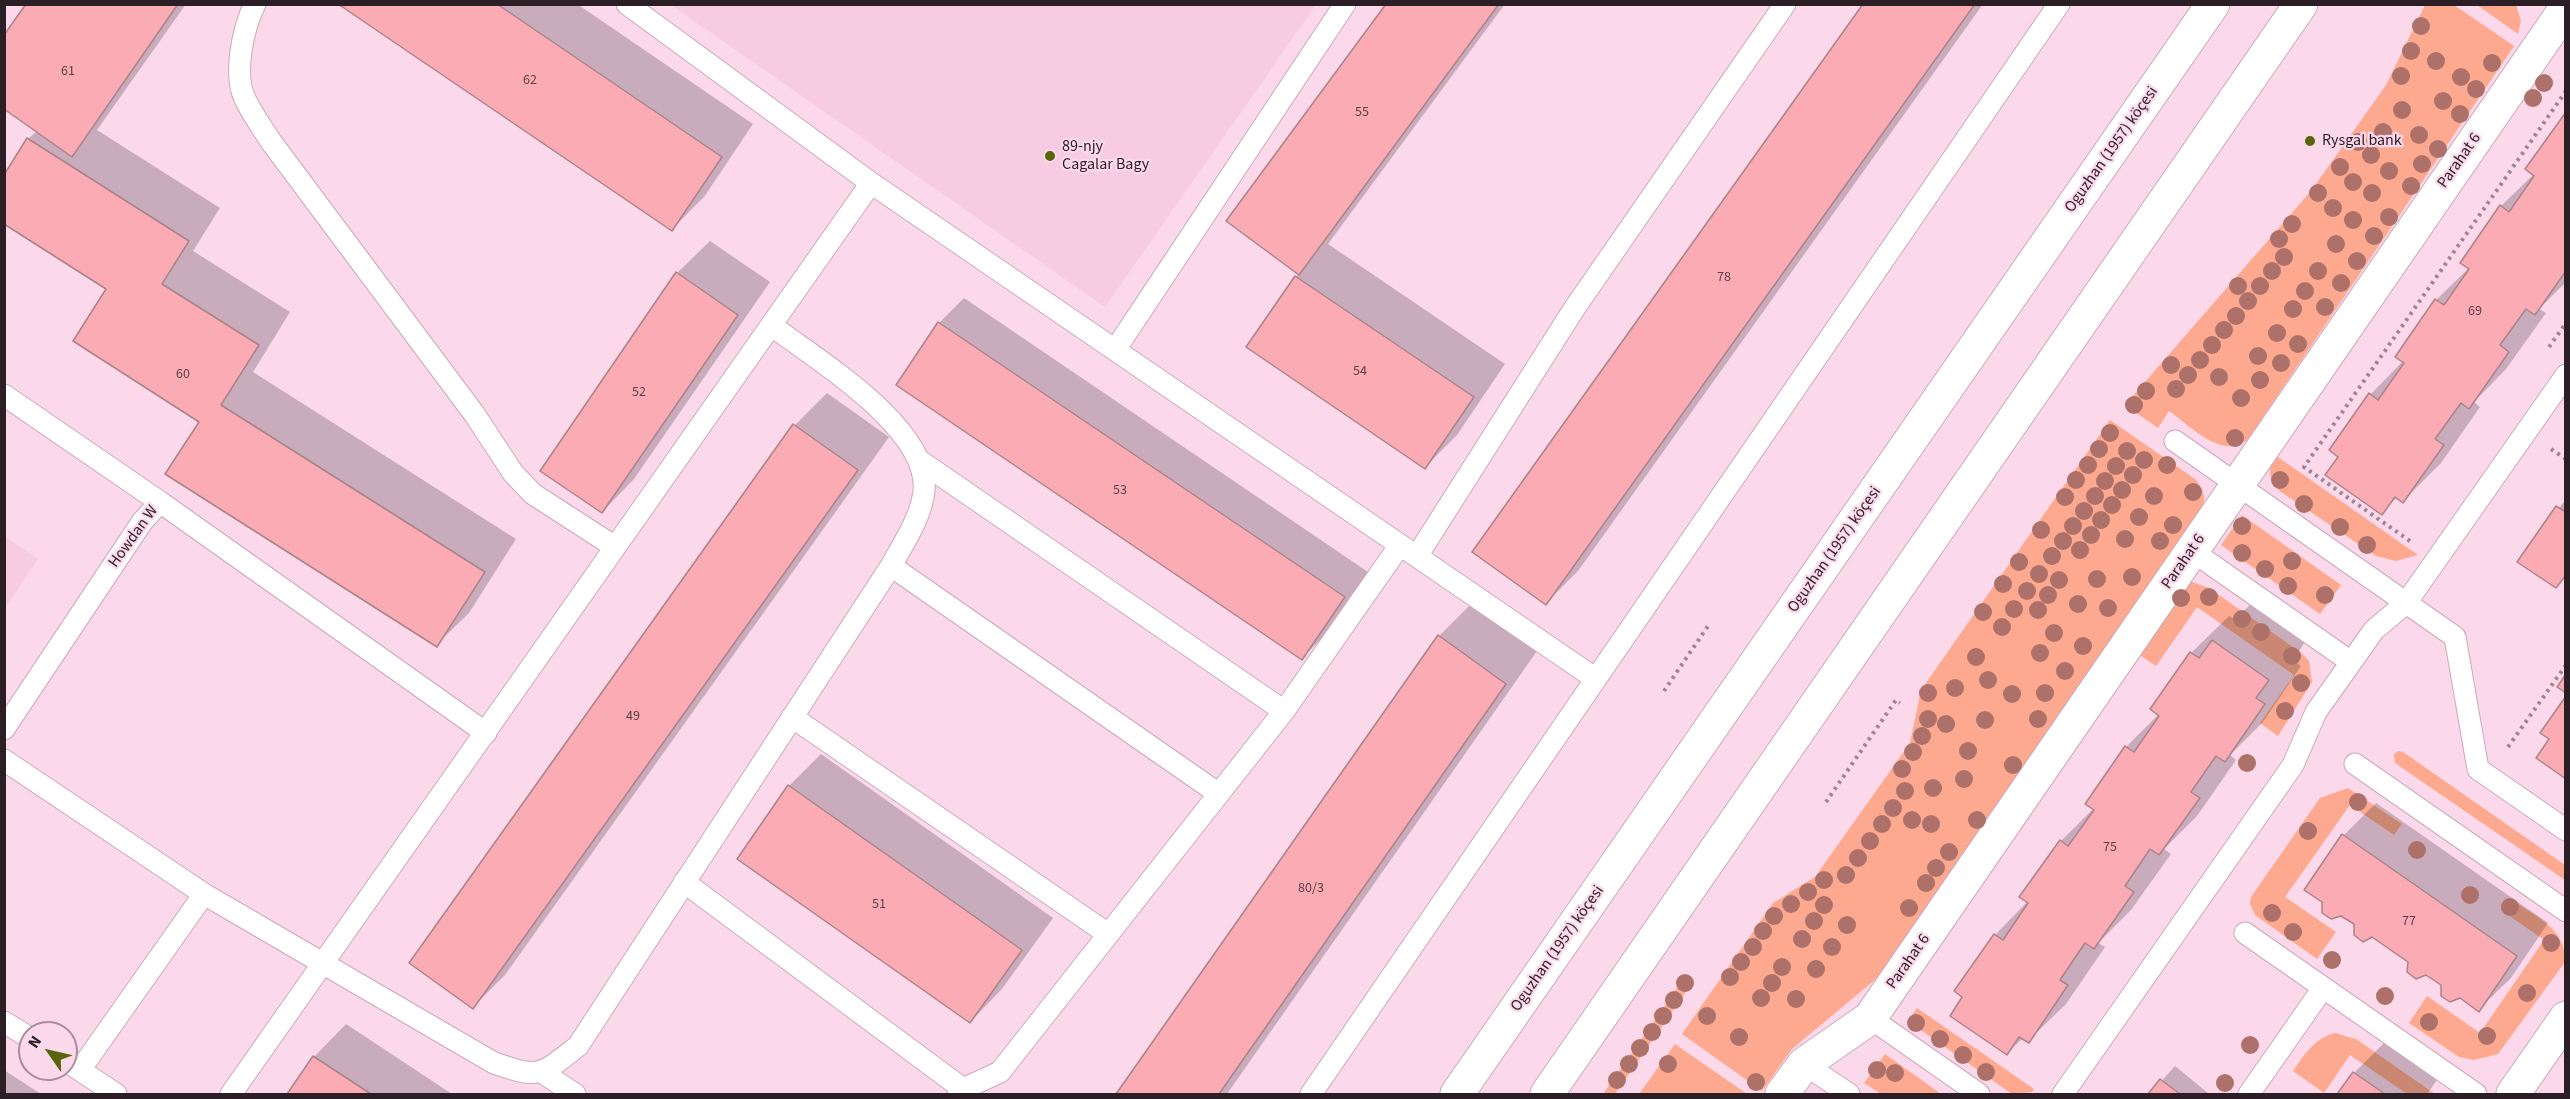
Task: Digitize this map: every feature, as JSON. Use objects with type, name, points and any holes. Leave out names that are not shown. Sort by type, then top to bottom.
[{"type":"main road","name":"Oguzhan (1957) köçesi","points":[[1457,1095],[2213,4]]},
{"type":"main road","points":[[1547,1095],[2301,4]]},
{"type":"main road","name":"Parahat 6","points":[[1782,1095],[1804,1064],[1870,1018],[2565,8]]},
{"type":"main road","points":[[2513,1095],[2565,1018]]},
{"type":"lane","points":[[255,4],[246,23],[240,53],[243,97],[272,143],[468,406],[513,473],[533,494],[615,548]]},
{"type":"lane","points":[[627,4],[870,183],[1596,679]]},
{"type":"lane","points":[[1115,350],[1345,4]]},
{"type":"lane","points":[[684,882],[961,1092],[1000,1072],[1408,550],[1785,4]]},
{"type":"lane","points":[[1311,1095],[2059,4]]},
{"type":"lane","points":[[231,1095],[870,183]]},
{"type":"lane","points":[[771,325],[859,392],[898,428],[920,461],[1284,711]]},
{"type":"lane","points":[[2063,1095],[2293,765],[2316,712],[2374,630],[2406,603],[2564,382]]},
{"type":"lane","name":"Howdan W","points":[[4,395],[160,502],[142,522],[4,729]]},
{"type":"lane","points":[[2175,441],[2455,637],[2478,769],[2565,830]]},
{"type":"lane","points":[[4,760],[204,894],[323,964],[494,1063],[527,1074],[543,1073],[578,1046],[891,566],[918,516],[924,489],[920,461]]},
{"type":"lane","points":[[160,502],[486,733]]},
{"type":"lane","points":[[2192,551],[2352,662]]},
{"type":"lane","points":[[891,566],[1219,794]]},
{"type":"lane","points":[[792,717],[1108,933]]},
{"type":"lane","points":[[2355,764],[2565,911]]},
{"type":"lane","points":[[78,1058],[204,894]]},
{"type":"lane","points":[[2245,933],[2476,1095]]},
{"type":"lane","points":[[2249,1095],[2323,988]]},
{"type":"lane","points":[[1870,1018],[1979,1095]]},
{"type":"lane","points":[[4,1022],[18,1031]]},
{"type":"lane","points":[[1804,1064],[1848,1095]]},
{"type":"lane","points":[[78,1068],[116,1095]]},
{"type":"lane","points":[[543,1073],[575,1095]]},
{"type":"path","points":[[2419,533],[2412,542],[2304,467],[2565,91]]},
{"type":"path","points":[[2546,352],[2565,323]]},
{"type":"path","points":[[1664,691],[1710,623]]},
{"type":"path","points":[[2504,753],[2565,665]]},
{"type":"path","points":[[1826,802],[1896,700],[1900,703]]},
{"type":"shaded area","name":"89-njy Cagalar Bagy","points":[[671,5],[1316,5],[1105,307]]},
{"type":"shaded area","points":[[2425,5],[2454,5],[2514,46],[2248,439],[2239,445],[2218,444],[2196,432],[2169,411],[2158,428],[2125,405],[2311,191],[2386,85]]},
{"type":"shaded area","points":[[2477,5],[2516,5],[2521,21],[2518,34]]},
{"type":"shaded area","points":[[2110,420],[2195,479],[2204,494],[2201,512],[1877,978],[1792,1049],[1762,1091],[1682,1034],[1773,903],[1815,877],[1910,743],[1921,690]]},
{"type":"shaded area","points":[[2275,455],[2418,555],[2396,561],[2376,556],[2281,492],[2270,475]]},
{"type":"shaded area","points":[[2242,515],[2341,585],[2320,614],[2221,545]]},
{"type":"shaded area","points":[[5,536],[38,559],[5,608]]},
{"type":"shaded area","points":[[2192,582],[2209,588],[2300,652],[2309,661],[2312,682],[2278,736],[2260,723],[2294,675],[2197,607],[2156,666],[2135,652],[2184,585]]},
{"type":"shaded area","points":[[2398,751],[2403,752],[2565,865],[2565,880],[2395,763],[2394,754]]},
{"type":"shaded area","points":[[2348,788],[2402,824],[2394,835],[2350,805],[2285,897],[2336,932],[2317,959],[2255,915],[2250,904],[2251,897],[2320,798]]},
{"type":"shaded area","points":[[2509,898],[2555,931],[2564,950],[2565,962],[2498,1054],[2474,1060],[2459,1057],[2409,1023],[2427,996],[2480,1033],[2544,940],[2501,910]]},
{"type":"shaded area","points":[[1684,978],[1692,983],[1615,1094],[1603,1094]]},
{"type":"shaded area","points":[[1917,1008],[2034,1089],[2032,1092],[2012,1094],[1908,1021]]},
{"type":"shaded area","points":[[2335,1033],[2356,1039],[2435,1094],[2407,1094],[2350,1055],[2324,1093],[2293,1071],[2316,1043]]},
{"type":"shaded area","points":[[1675,1044],[1747,1094],[1639,1094]]},
{"type":"shaded area","points":[[1885,1054],[1941,1094],[1881,1094],[1864,1083]]},
{"type":"building","points":[[26,4],[178,4],[72,157],[4,109],[4,35]]},
{"type":"building","points":[[338,4],[497,4],[722,157],[672,231]]},
{"type":"building","points":[[1386,4],[1499,4],[1299,275],[1226,221]]},
{"type":"building","points":[[1863,4],[1975,4],[1546,605],[1472,552]]},
{"type":"building","points":[[2566,112],[2566,271],[2535,315],[2526,309],[2500,345],[2509,352],[2469,409],[2461,403],[2435,439],[2444,445],[2403,503],[2395,497],[2382,515],[2325,475],[2338,457],[2329,450],[2369,393],[2378,400],[2404,363],[2395,357],[2435,299],[2444,305],[2469,269],[2460,263],[2500,205],[2509,212],[2534,176],[2525,169]]},
{"type":"building","points":[[27,138],[189,241],[162,284],[259,345],[221,405],[485,572],[437,647],[165,474],[199,422],[73,341],[106,289],[4,224],[4,175]]},
{"type":"building","points":[[676,272],[738,315],[602,513],[540,471]]},
{"type":"building","points":[[1295,276],[1474,397],[1425,469],[1246,347]]},
{"type":"building","points":[[938,322],[1345,597],[1302,660],[896,385]]},
{"type":"building","points":[[793,424],[858,470],[473,1009],[409,963]]},
{"type":"building","points":[[2556,506],[2566,512],[2566,575],[2556,588],[2517,562]]},
{"type":"building","points":[[1438,635],[1506,684],[1219,1094],[1116,1094]]},
{"type":"building","points":[[2212,640],[2269,680],[2256,698],[2265,704],[2225,762],[2216,756],[2191,792],[2200,798],[2159,855],[2150,849],[2125,886],[2134,892],[2094,949],[2085,943],[2060,980],[2068,985],[2029,1043],[2019,1037],[2007,1055],[1950,1016],[1962,997],[1954,991],[1994,934],[2003,940],[2028,903],[2019,897],[2060,840],[2068,846],[2094,810],[2085,804],[2125,746],[2134,752],[2159,716],[2150,709],[2190,652],[2199,658]]},
{"type":"building","points":[[2566,674],[2566,693],[2557,687]]},
{"type":"building","points":[[2566,696],[2566,779],[2536,758],[2549,739],[2540,733]]},
{"type":"building","points":[[788,785],[1022,950],[970,1023],[737,859]]},
{"type":"building","points":[[2342,834],[2517,956],[2479,1012],[2460,998],[2450,1002],[2441,996],[2441,985],[2426,975],[2416,979],[2407,972],[2408,962],[2372,937],[2363,942],[2354,935],[2354,924],[2341,916],[2331,919],[2322,913],[2322,902],[2304,890]]},
{"type":"building","points":[[313,1056],[371,1094],[287,1094]]},
{"type":"building","points":[[2353,1072],[2385,1094],[2337,1094]]},
{"type":"building","points":[[2160,1079],[2180,1094],[2148,1094]]},
{"type":"place","name":"Rysgal bank","points":[[2310,141]]},
{"type":"place","name":"89-njy Cagalar Bagy","points":[[1050,156]]}]
